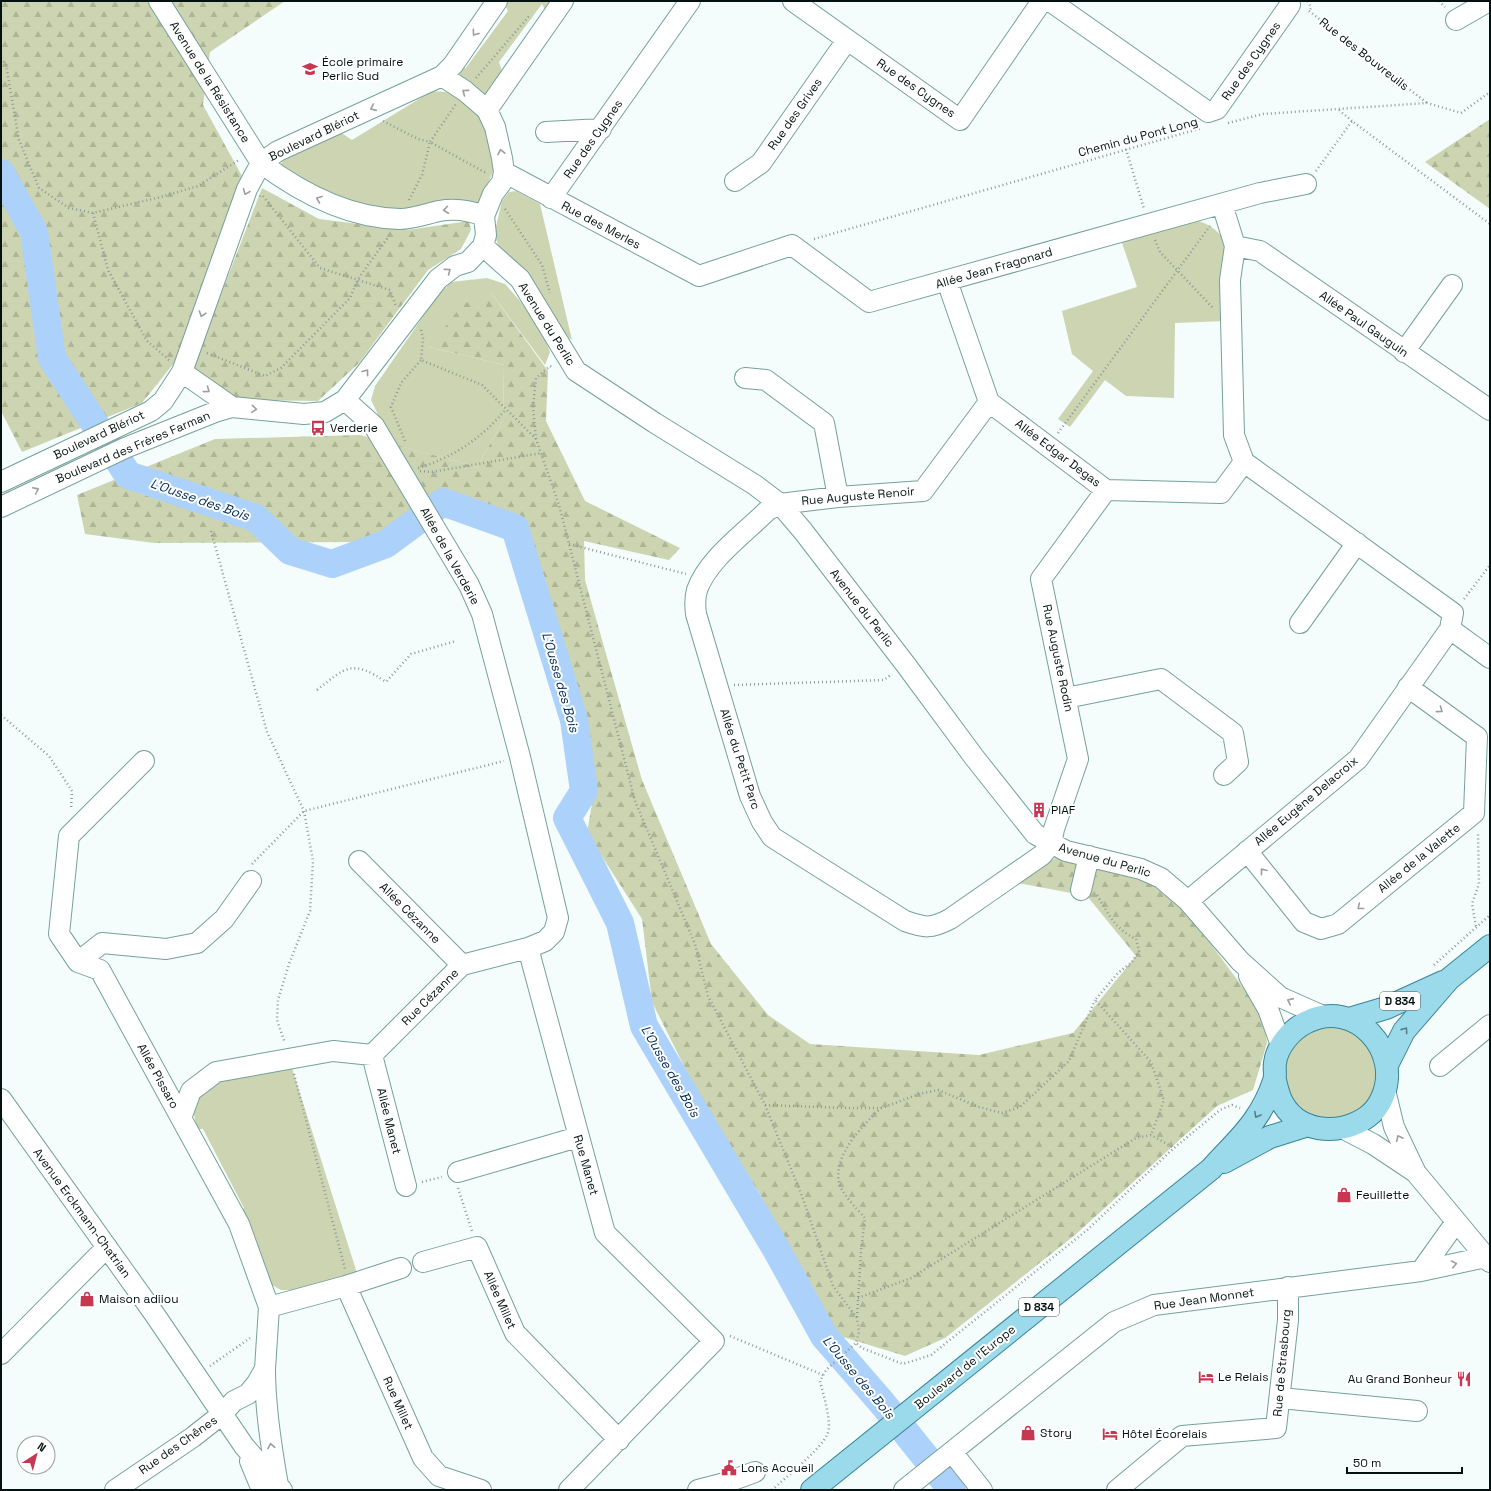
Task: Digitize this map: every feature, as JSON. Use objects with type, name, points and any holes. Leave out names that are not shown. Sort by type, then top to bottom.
[{"type":"main road","name":"D 834","points":[[1387,1065],[1404,1031],[1449,979],[1488,949]]},
{"type":"main road","name":"D 834","points":[[1349,1019],[1386,1008],[1449,979]]},
{"type":"main road","points":[[1325,1017],[1349,1019],[1363,1026],[1375,1037],[1383,1050],[1387,1065],[1388,1078],[1385,1090],[1379,1104],[1370,1115],[1358,1124],[1344,1129],[1326,1130],[1308,1125],[1292,1114],[1280,1099],[1275,1080],[1275,1062],[1282,1045],[1293,1031],[1308,1021],[1325,1017]]},
{"type":"main road","name":"Boulevard de l'Europe","points":[[812,1490],[1211,1169],[1255,1119],[1275,1080]]},
{"type":"main road","name":"Boulevard de l'Europe","points":[[1211,1169],[1270,1138],[1308,1125]]},
{"type":"street","name":"Avenue de la Résistance","points":[[159,1],[257,157]]},
{"type":"street","name":"Boulevard Blériot","points":[[1,482],[151,411],[163,401],[182,372],[257,157],[278,151],[442,76],[452,65],[497,1]]},
{"type":"street","points":[[487,110],[563,1]]},
{"type":"street","name":"Rue des Cygnes","points":[[551,198],[690,1]]},
{"type":"street","name":"Rue des Cygnes","points":[[793,1],[960,120],[1042,1]]},
{"type":"street","name":"Rue des Cygnes","points":[[1050,1],[1208,112],[1217,109],[1294,2]]},
{"type":"street","points":[[1456,20],[1489,1]]},
{"type":"street","name":"Rue des Grives","points":[[735,181],[761,163],[847,40]]},
{"type":"street","points":[[442,76],[465,91],[487,110],[495,127],[503,177],[493,194],[484,216],[486,235],[483,246]]},
{"type":"street","points":[[546,132],[600,129]]},
{"type":"street","points":[[257,157],[284,180],[317,199],[363,214],[400,219],[453,209],[469,211],[484,216]]},
{"type":"street","name":"Rue des Merles","points":[[503,177],[551,198],[699,276],[792,245]]},
{"type":"street","name":"Allée Jean Fragonard","points":[[792,245],[869,302],[1260,193],[1306,184]]},
{"type":"street","points":[[1222,204],[1235,246],[1230,280],[1234,435],[1244,462],[1357,543],[1451,621],[1490,658]]},
{"type":"street","name":"Boulevard des Frères Farman","points":[[1,507],[97,460],[191,420],[232,408],[304,414],[325,412],[345,400],[408,316],[438,279],[455,266],[468,262],[483,246]]},
{"type":"street","name":"Avenue du Perlic","points":[[483,246],[520,279],[576,371],[655,423],[755,485],[780,504],[803,531],[906,665],[974,757],[1036,834],[1051,844],[1066,851],[1141,869],[1161,878],[1188,901],[1240,961],[1280,997],[1325,1017]]},
{"type":"street","name":"Allée Paul Gauguin","points":[[1235,246],[1260,251],[1490,410]]},
{"type":"street","points":[[947,281],[989,402]]},
{"type":"street","points":[[1404,352],[1452,285]]},
{"type":"street","points":[[182,372],[232,408]]},
{"type":"street","points":[[746,378],[766,380],[824,423],[838,497]]},
{"type":"street","name":"Allée de la Verderie","points":[[345,400],[374,426],[411,473],[434,524],[469,585],[482,614],[520,757]]},
{"type":"street","name":"Allée Edgar Degas","points":[[989,402],[1106,490],[1221,493],[1244,462]]},
{"type":"street","name":"Rue Auguste Renoir","points":[[780,504],[838,497],[923,491],[989,402]]},
{"type":"street","name":"Rue Auguste Rodin","points":[[1051,844],[1054,829],[1078,759],[1041,579],[1106,490]]},
{"type":"street","name":"Allée du Petit Parc","points":[[780,504],[768,510],[711,565],[702,578],[697,591],[696,614],[750,796],[762,822],[772,836],[905,921],[922,927],[936,926],[950,919],[1042,855],[1051,844]]},
{"type":"street","points":[[1300,623],[1357,543]]},
{"type":"street","name":"Allée Eugène Delacroix","points":[[1188,901],[1358,759],[1408,687],[1451,621]]},
{"type":"street","points":[[1066,698],[1161,679],[1233,733],[1238,762],[1224,775]]},
{"type":"street","points":[[1408,687],[1478,737],[1474,813]]},
{"type":"street","name":"Rue Cézanne","points":[[372,1055],[462,965],[528,948],[545,941],[554,932],[558,918],[520,757]]},
{"type":"street","points":[[144,761],[69,836],[59,934],[78,962],[102,943],[166,949],[197,943],[224,919],[251,881]]},
{"type":"street","name":"Allée de la Valette","points":[[1247,851],[1304,922],[1321,928],[1338,924],[1474,813]]},
{"type":"street","points":[[1083,885],[1089,856]]},
{"type":"street","name":"Allée Cézanne","points":[[359,861],[462,965]]},
{"type":"street","name":"Rue Manet","points":[[528,948],[605,1233],[714,1341]]},
{"type":"street","name":"Avenue du Perlic","points":[[1240,961],[1268,1009],[1282,1045]]},
{"type":"street","name":"Allée Pissaro","points":[[78,962],[100,970],[239,1224],[269,1307],[265,1369],[257,1383],[248,1394],[234,1401],[222,1415]]},
{"type":"street","points":[[1440,1066],[1490,1025]]},
{"type":"street","points":[[181,1118],[192,1091],[216,1072],[333,1050],[372,1055]]},
{"type":"street","name":"Allée Manet","points":[[372,1055],[406,1186]]},
{"type":"street","points":[[1385,1090],[1394,1127],[1416,1173],[1488,1259]]},
{"type":"street","name":"Avenue Erckmann-Chatrian","points":[[1,1099],[107,1247],[274,1488]]},
{"type":"street","points":[[1344,1129],[1373,1144],[1416,1173]]},
{"type":"street","points":[[452,1174],[578,1137]]},
{"type":"street","points":[[1421,1271],[1456,1222]]},
{"type":"street","points":[[1,1354],[107,1247]]},
{"type":"street","points":[[423,1262],[477,1247]]},
{"type":"street","name":"Allée Millet","points":[[477,1247],[515,1333],[619,1440]]},
{"type":"street","name":"Rue Jean Monnet","points":[[904,1490],[1114,1322],[1131,1314],[1154,1305],[1421,1271],[1488,1259]]},
{"type":"street","points":[[269,1307],[346,1286],[401,1268]]},
{"type":"street","name":"Rue Millet","points":[[346,1286],[423,1458],[439,1476],[481,1490]]},
{"type":"street","name":"Rue de Strasbourg","points":[[1117,1490],[1182,1436],[1276,1428],[1288,1320],[1288,1287]]},
{"type":"street","points":[[569,1490],[714,1341]]},
{"type":"street","points":[[265,1369],[265,1390],[274,1488]]},
{"type":"street","points":[[1280,1398],[1417,1411]]},
{"type":"street","name":"Rue des Chênes","points":[[115,1490],[193,1437],[222,1415]]},
{"type":"street","points":[[939,1461],[982,1490]]},
{"type":"street","points":[[698,1490],[725,1483],[755,1472]]},
{"type":"path","name":"Rue des Bouvreuils","points":[[1294,2],[1311,8],[1309,11],[1427,103]]},
{"type":"path","points":[[1,58],[6,65],[19,140],[39,188],[69,208],[93,213],[161,197],[198,186],[257,157]]},
{"type":"path","points":[[1225,123],[1263,114],[1427,103],[1461,113],[1490,92]]},
{"type":"path","points":[[1338,110],[1490,224]]},
{"type":"path","points":[[1306,184],[1352,121]]},
{"type":"path","name":"Chemin du Pont Long","points":[[792,245],[1126,149],[1210,127]]},
{"type":"path","points":[[191,347],[264,376],[281,368],[350,298],[358,279],[400,219],[422,175],[430,142],[503,177]]},
{"type":"path","points":[[247,189],[265,197],[320,268],[390,290],[396,306],[419,324],[423,338],[421,360],[400,383],[391,407],[408,448]]},
{"type":"path","points":[[1048,446],[1177,271],[1210,225],[1222,204]]},
{"type":"path","points":[[502,205],[542,265],[551,294]]},
{"type":"path","points":[[93,213],[108,270],[147,341],[182,372]]},
{"type":"path","points":[[1177,271],[1232,327]]},
{"type":"path","points":[[421,360],[482,385],[536,439]]},
{"type":"path","points":[[576,371],[564,376],[550,366],[536,378],[533,406],[536,439],[559,505],[635,801],[695,944],[708,996],[765,1105],[802,1196],[833,1286],[857,1318]]},
{"type":"path","points":[[411,473],[440,462],[476,440],[506,409]]},
{"type":"path","points":[[411,473],[432,472],[541,453]]},
{"type":"path","points":[[211,531],[267,732],[304,811],[313,861],[310,912],[289,964],[278,1007],[277,1020],[290,1058],[344,1262],[346,1286]]},
{"type":"path","points":[[569,544],[702,578]]},
{"type":"path","points":[[1451,621],[1490,565]]},
{"type":"path","points":[[317,690],[347,668],[359,668],[371,671],[386,682],[411,654],[456,641]]},
{"type":"path","points":[[737,684],[884,680],[906,665]]},
{"type":"path","points":[[1,715],[49,756],[72,791],[69,836]]},
{"type":"path","points":[[251,881],[250,866],[304,811],[520,757]]},
{"type":"path","points":[[1474,813],[1477,819],[1479,884],[1472,904],[1476,927]]},
{"type":"path","points":[[765,1105],[882,1108],[919,1094],[938,1090],[978,1107],[1002,1113],[1020,1107],[1069,1061],[1095,1000],[1118,973],[1132,962],[1139,951],[1136,939],[1123,933],[1111,919],[1097,894],[1083,885]]},
{"type":"path","points":[[1430,968],[1490,915]]},
{"type":"path","points":[[1095,1000],[1151,1062],[1164,1100],[1151,1135]]},
{"type":"path","points":[[856,1343],[862,1348],[903,1364],[931,1355],[1086,1231],[1174,1148],[1220,1110],[1232,1105],[1248,1111],[1255,1119]]},
{"type":"path","points":[[772,1490],[813,1452],[828,1435],[829,1421],[820,1380],[826,1370],[856,1343],[859,1332],[857,1318],[858,1298],[865,1218],[839,1184],[839,1167],[846,1151],[865,1124],[882,1108]]},
{"type":"path","points":[[858,1298],[912,1278],[1136,1138],[1151,1135],[1174,1148]]},
{"type":"path","points":[[406,1186],[452,1174],[457,1184],[477,1247]]},
{"type":"path","points":[[195,1374],[215,1364],[256,1334]]},
{"type":"path","points":[[714,1341],[727,1336],[823,1375]]},
{"type":"green space","points":[[1,1],[285,1],[210,52],[203,105],[242,176],[174,363],[142,403],[22,452],[1,411]]},
{"type":"green space","points":[[503,1],[557,1],[548,15],[542,4],[499,62],[503,74],[485,99],[451,75],[463,60],[465,69],[508,11]]},
{"type":"green space","points":[[432,91],[446,92],[476,108],[485,121],[495,167],[478,206],[392,210],[350,204],[330,198],[306,186],[281,165],[284,157],[340,132],[352,140]]},
{"type":"green space","points":[[1490,119],[1490,209],[1425,162]]},
{"type":"green space","points":[[262,188],[319,219],[407,230],[469,221],[471,230],[461,249],[428,270],[359,363],[318,401],[240,400],[193,367]]},
{"type":"green space","points":[[516,191],[540,204],[572,340],[501,251],[494,235],[502,201],[509,192]]},
{"type":"green space","points":[[1190,219],[1209,226],[1217,231],[1224,239],[1225,321],[1175,323],[1174,398],[1126,396],[1105,380],[1070,427],[1058,419],[1093,371],[1072,354],[1062,311],[1137,287],[1121,240]]},
{"type":"green space","points":[[487,278],[505,284],[520,301],[542,331],[550,352],[545,365],[492,294],[429,347],[504,365],[503,421],[477,467],[392,444],[371,400],[375,386],[436,298],[451,282]]},
{"type":"green space","points":[[492,294],[548,371],[546,421],[585,501],[680,548],[669,560],[584,541],[585,580],[642,780],[711,944],[768,1015],[810,1044],[979,1055],[1073,1033],[1136,956],[1087,896],[1018,883],[1057,857],[1147,881],[1182,909],[1213,947],[1264,1016],[1267,1043],[1253,1090],[1217,1106],[1075,1235],[945,1338],[905,1356],[830,1333],[761,1196],[699,1096],[652,1002],[642,919],[587,833],[595,786],[529,527],[440,495],[365,542],[154,543],[85,534],[77,495],[215,439],[360,435],[477,467],[503,421],[504,365],[429,347],[463,304]]},
{"type":"green space","points":[[1331,1027],[1349,1030],[1364,1040],[1374,1055],[1377,1073],[1374,1091],[1364,1106],[1349,1116],[1331,1119],[1313,1116],[1298,1106],[1288,1091],[1285,1073],[1288,1055],[1298,1040],[1313,1030]]},
{"type":"green space","points":[[291,1065],[357,1273],[292,1290],[281,1290],[272,1285],[240,1212],[244,1208],[203,1129],[197,1129],[193,1110],[197,1097],[214,1081]]},
{"type":"waterway","name":"L'Ousse des Bois","points":[[1,173],[34,232],[52,358],[128,475],[256,518],[290,551],[332,564],[386,544],[443,502],[515,528],[574,720],[584,791],[567,818],[620,923],[644,1026],[776,1249],[824,1336],[883,1404],[952,1490]]},
{"type":"place","name":"École primaire Perlic Sud","points":[[310,69]]},
{"type":"place","name":"Verderie","points":[[318,428]]},
{"type":"place","name":"PIAF","points":[[1039,810]]},
{"type":"place","name":"Feuillette","points":[[1344,1195]]},
{"type":"place","name":"Maison adiiou","points":[[87,1299]]},
{"type":"place","name":"Le Relais","points":[[1206,1377]]},
{"type":"place","name":"Au Grand Bonheur","points":[[1464,1379]]},
{"type":"place","name":"Story","points":[[1028,1433]]},
{"type":"place","name":"Hôtel Écorelais","points":[[1110,1434]]},
{"type":"place","name":"Lons Accueil","points":[[729,1468]]}]
